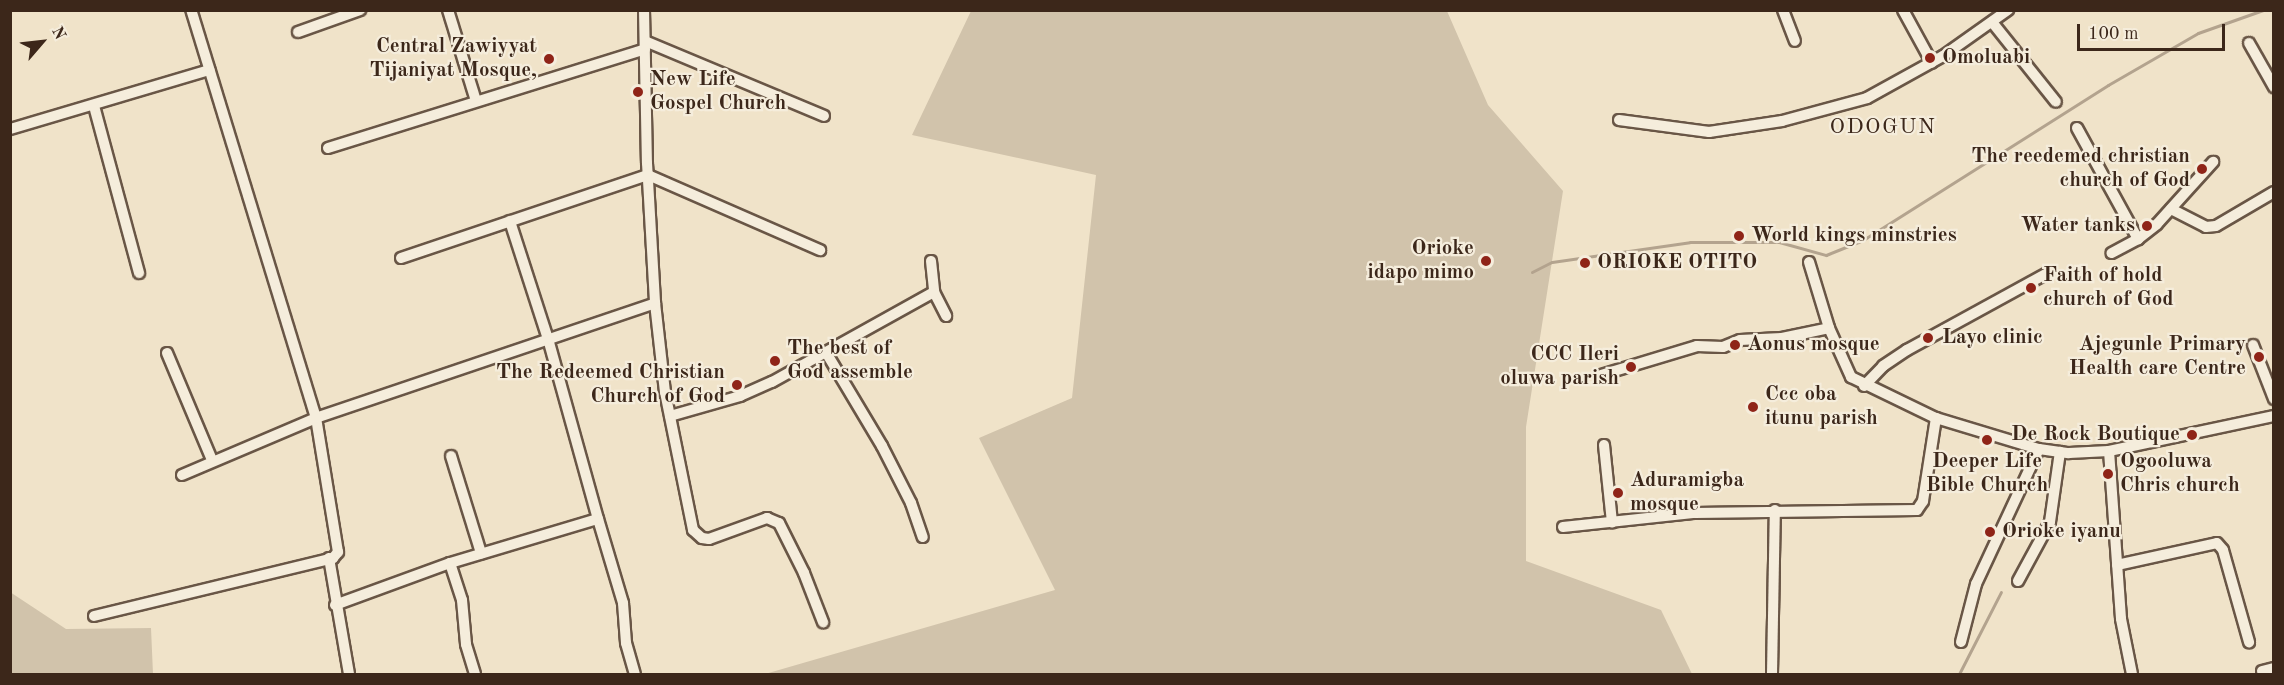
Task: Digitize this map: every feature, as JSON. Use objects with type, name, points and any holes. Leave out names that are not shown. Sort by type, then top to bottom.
[{"type":"street","points":[[94,616],[328,558],[338,552],[316,418],[191,10]]},
{"type":"street","points":[[298,32],[360,10]]},
{"type":"street","points":[[448,10],[476,101]]},
{"type":"street","points":[[644,10],[648,175],[655,303],[670,416],[697,535],[709,539],[761,519],[774,520],[804,573],[823,622]]},
{"type":"street","points":[[1783,10],[1795,41]]},
{"type":"street","points":[[1903,10],[1932,63]]},
{"type":"street","points":[[1619,120],[1709,132],[1751,127],[1867,98],[1932,63],[2008,10]]},
{"type":"street","points":[[1992,22],[2056,102]]},
{"type":"street","points":[[2249,43],[2274,87]]},
{"type":"street","points":[[328,148],[645,45],[824,116]]},
{"type":"street","points":[[10,129],[94,106],[209,70]]},
{"type":"street","points":[[94,106],[140,273]]},
{"type":"street","points":[[2077,128],[2138,239]]},
{"type":"street","points":[[2112,253],[2138,239],[2171,209],[2185,189],[2213,162]]},
{"type":"street","points":[[402,258],[648,175],[820,250]]},
{"type":"street","points":[[2171,209],[2206,227],[2216,226],[2274,192]]},
{"type":"street","points":[[510,221],[548,339],[623,603],[626,643],[635,675]]},
{"type":"street","points":[[931,261],[934,292],[946,316]]},
{"type":"street","points":[[1809,262],[1843,365],[1864,386],[1936,417],[2039,450],[2060,452],[2109,451],[2274,416]]},
{"type":"street","points":[[1864,386],[1883,366],[1907,350],[2046,274]]},
{"type":"street","points":[[670,416],[741,396],[828,354],[934,292]]},
{"type":"street","points":[[182,475],[212,460],[316,418],[655,303]]},
{"type":"street","points":[[1601,375],[1697,346],[1723,347],[1740,340],[1782,338],[1829,328]]},
{"type":"street","points":[[2253,345],[2274,399]]},
{"type":"street","points":[[167,353],[212,460]]},
{"type":"street","points":[[828,354],[882,446],[911,503],[923,537]]},
{"type":"street","points":[[1563,527],[1695,513],[1775,510],[1906,513],[1917,510],[1923,501],[1936,417]]},
{"type":"street","points":[[1604,445],[1612,523]]},
{"type":"street","points":[[1961,642],[1976,584],[2039,450]]},
{"type":"street","points":[[2109,451],[2121,619],[2132,675]]},
{"type":"street","points":[[2018,581],[2050,522],[2060,452]]},
{"type":"street","points":[[451,456],[481,553]]},
{"type":"street","points":[[1772,675],[1775,510]]},
{"type":"street","points":[[335,605],[450,563],[598,519]]},
{"type":"street","points":[[2117,565],[2217,543],[2223,550],[2249,642]]},
{"type":"street","points":[[328,558],[349,675]]},
{"type":"street","points":[[450,563],[462,600],[466,644],[475,675]]},
{"type":"shaded area","points":[[971,11],[1447,11],[1488,105],[1563,191],[1526,427],[1526,561],[1661,610],[1692,674],[765,674],[1055,590],[979,438],[1072,398],[1096,175],[912,135]]},
{"type":"shaded area","points":[[10,592],[66,629],[151,628],[153,674],[11,674]]},
{"type":"waterway","points":[[1532,272],[1552,262],[1690,242],[1779,242],[1826,255],[1863,240],[2108,85],[2198,33],[2263,10]]},
{"type":"waterway","points":[[1959,674],[2001,592]]},
{"type":"place","name":"Omoluabi","points":[[1930,58]]},
{"type":"place","name":"Central Zawiyyat Tijaniyat Mosque,","points":[[549,59]]},
{"type":"place","name":"New Life Gospel Church","points":[[638,92]]},
{"type":"place","name":"The reedemed christian church of God","points":[[2202,169]]},
{"type":"place","name":"Water tanks","points":[[2147,226]]},
{"type":"place","name":"World kings minstries","points":[[1739,236]]},
{"type":"place","name":"Orioke idapo mimo","points":[[1486,261]]},
{"type":"place","name":"ORIOKE OTITO","points":[[1585,263]]},
{"type":"place","name":"Faith of hold church of God","points":[[2031,288]]},
{"type":"place","name":"Layo clinic","points":[[1928,338]]},
{"type":"place","name":"Aonus mosque","points":[[1735,345]]},
{"type":"place","name":"Ajegunle Primary Health care Centre","points":[[2259,357]]},
{"type":"place","name":"The best of God assemble","points":[[775,361]]},
{"type":"place","name":"CCC Ileri oluwa parish","points":[[1631,367]]},
{"type":"place","name":"The Redeemed Christian Church of God","points":[[737,385]]},
{"type":"place","name":"Ccc oba itunu parish","points":[[1753,407]]},
{"type":"place","name":"De Rock Boutique","points":[[2192,435]]},
{"type":"place","name":"Deeper Life Bible Church","points":[[1987,440]]},
{"type":"place","name":"Ogooluwa Chris church","points":[[2108,474]]},
{"type":"place","name":"Aduramigba mosque","points":[[1618,493]]},
{"type":"place","name":"Orioke iyanu","points":[[1990,532]]},
{"type":"district","name":"ODOGUN","points":[[1883,128]]}]
